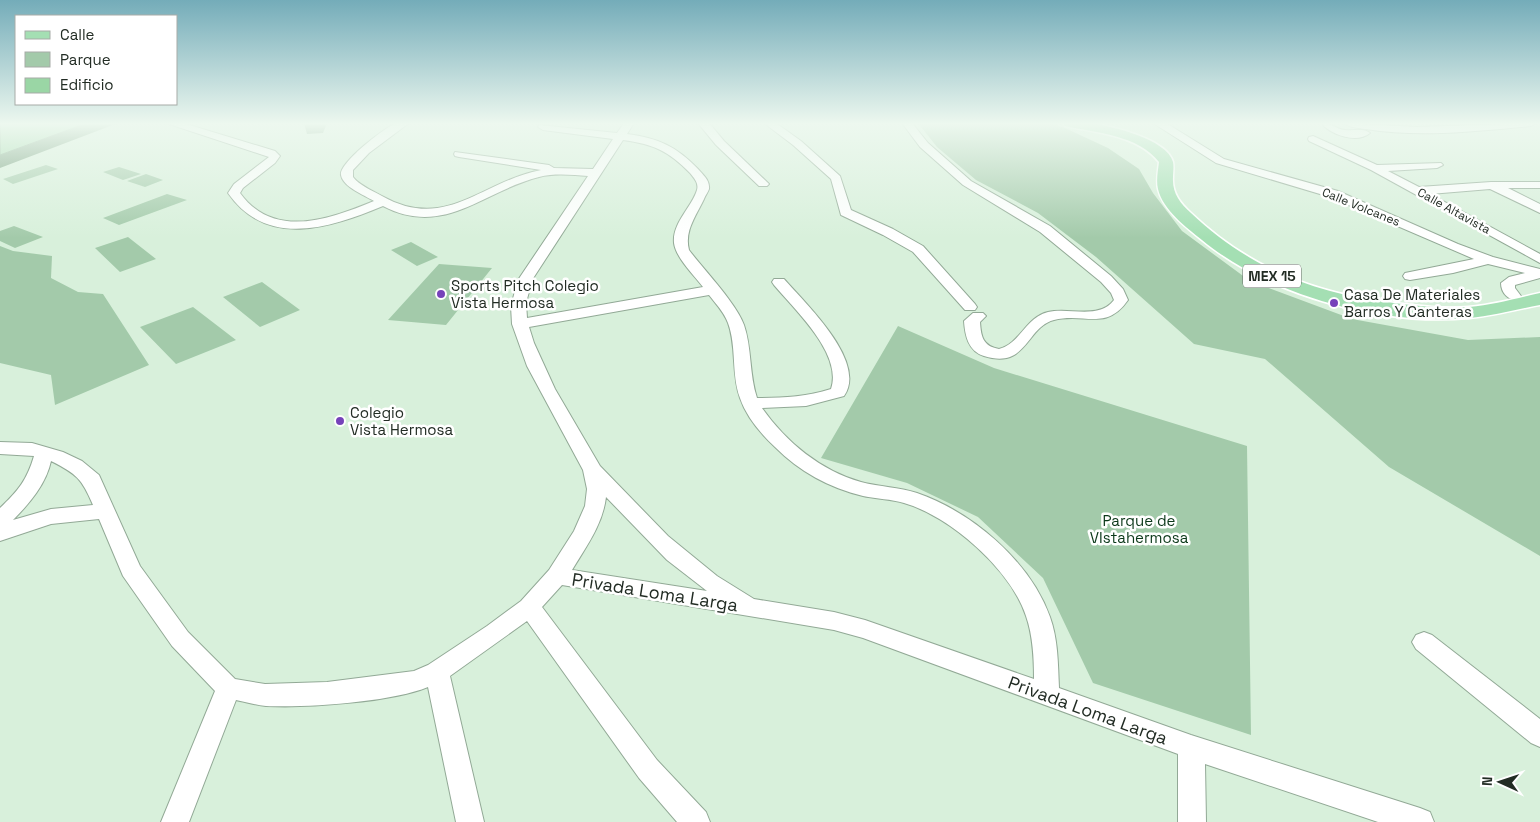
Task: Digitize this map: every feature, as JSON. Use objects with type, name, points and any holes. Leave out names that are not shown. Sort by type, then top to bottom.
[{"type":"main road","name":"MEX 15","points":[[1165,161],[1165,188],[1172,202],[1189,220],[1223,249],[1249,266],[1292,286],[1365,305],[1431,312],[1460,313],[1540,299]]},
{"type":"main road","name":"MEX 15","points":[[1179,161],[1181,193],[1196,214],[1239,250],[1260,263],[1290,277],[1353,296],[1415,305],[1468,304],[1540,290]]},
{"type":"street","points":[[272,161],[238,186],[234,193],[239,202],[249,212],[271,222],[287,224],[321,223],[384,201]]},
{"type":"street","points":[[354,161],[348,166],[347,177],[351,182],[407,212],[416,213],[443,212],[454,209],[526,177],[559,170]]},
{"type":"street","points":[[505,161],[559,170],[595,173]]},
{"type":"street","points":[[0,448],[16,447],[44,452],[75,466],[92,480],[131,570],[180,639],[228,688],[265,695],[327,693],[383,687],[416,681],[437,672],[495,633],[529,607],[557,576],[584,533],[595,506],[597,489],[593,470],[531,357],[520,324],[518,307],[526,280],[603,161]]},
{"type":"street","points":[[685,161],[702,180],[703,188],[681,232],[682,250],[731,313],[737,329],[747,396],[771,432],[791,452],[812,467],[838,481],[860,488],[910,497],[941,511],[970,530],[996,554],[1023,586],[1038,614],[1045,647],[1047,695]]},
{"type":"street","points":[[739,161],[763,184]]},
{"type":"street","points":[[817,161],[836,178],[845,212],[888,232],[918,249],[974,311],[972,321],[973,337],[981,349],[991,353],[1002,354],[1011,352],[1041,319],[1051,316],[1095,316],[1108,313],[1117,307],[1121,300],[1118,292],[1106,279],[1045,229],[967,183],[943,161]]},
{"type":"street","name":"Calle Volcanes","points":[[1219,161],[1334,194],[1453,247],[1488,260],[1540,274]]},
{"type":"street","name":"Calle Altavista","points":[[1361,161],[1540,259]]},
{"type":"street","points":[[1375,168],[1438,165]]},
{"type":"street","points":[[1418,191],[1491,185],[1540,185]]},
{"type":"street","points":[[1491,185],[1540,209]]},
{"type":"street","points":[[1410,276],[1453,269],[1488,260]]},
{"type":"street","name":"Calle Volcanes","points":[[1514,296],[1508,289],[1508,283],[1540,274]]},
{"type":"street","points":[[752,403],[773,404],[812,401],[838,392],[842,377],[838,362],[830,345],[780,282]]},
{"type":"street","points":[[520,324],[713,290]]},
{"type":"street","points":[[0,520],[17,504],[38,476],[44,452]]},
{"type":"street","name":"Privada Loma Larga","points":[[593,470],[675,556],[706,580],[754,608]]},
{"type":"street","points":[[0,533],[43,517],[67,513],[106,512]]},
{"type":"street","name":"Privada Loma Larga","points":[[557,576],[834,621],[865,629],[1192,747],[1420,822]]},
{"type":"street","points":[[529,607],[648,769],[696,822]]},
{"type":"street","points":[[1424,642],[1540,735]]},
{"type":"street","points":[[437,672],[470,822]]},
{"type":"street","points":[[175,822],[228,688]]},
{"type":"street","points":[[1192,747],[1192,822]]},
{"type":"green space","points":[[954,161],[1128,161],[1139,169],[1153,193],[1182,231],[1250,281],[1352,319],[1468,340],[1540,337],[1540,556],[1389,467],[1265,359],[1194,344],[1096,257],[1038,213],[976,180]]},
{"type":"green space","points":[[46,165],[58,169],[13,184],[3,179]]},
{"type":"green space","points":[[119,167],[141,174],[123,180],[103,172]]},
{"type":"green space","points":[[146,174],[163,180],[145,187],[127,181]]},
{"type":"green space","points":[[167,194],[187,200],[119,225],[103,218]]},
{"type":"green space","points":[[14,226],[43,237],[15,248],[0,241],[0,231]]},
{"type":"green space","points":[[128,237],[156,259],[120,272],[95,248]]},
{"type":"green space","points":[[411,242],[438,257],[417,266],[391,250]]},
{"type":"green space","points":[[0,246],[13,251],[52,256],[51,278],[78,292],[103,294],[149,365],[55,405],[51,375],[0,363]]},
{"type":"green space","name":"Sports Pitch Colegio Vista Hermosa","points":[[439,264],[492,268],[446,325],[388,320]]},
{"type":"green space","points":[[262,282],[300,310],[260,327],[223,297]]},
{"type":"green space","points":[[193,307],[236,340],[176,364],[140,327]]},
{"type":"green space","name":"Parque de VIstahermosa","points":[[898,326],[994,368],[1247,446],[1251,735],[1093,683],[1043,578],[978,517],[907,483],[821,458]]},
{"type":"place","name":"Sports Pitch Colegio Vista Hermosa","points":[[441,294]]},
{"type":"place","name":"Casa De Materiales Barros Y Canteras","points":[[1334,303]]},
{"type":"place","name":"Colegio Vista Hermosa","points":[[340,421]]}]
